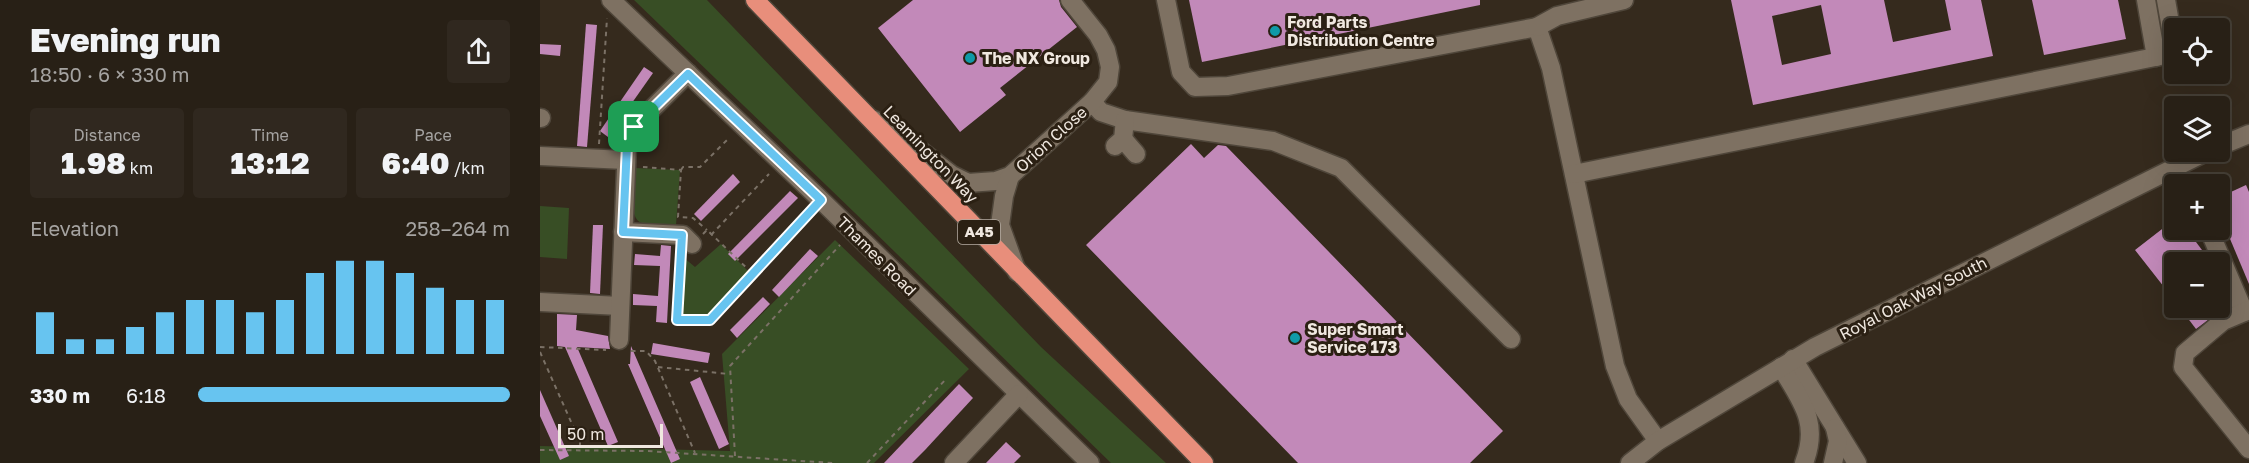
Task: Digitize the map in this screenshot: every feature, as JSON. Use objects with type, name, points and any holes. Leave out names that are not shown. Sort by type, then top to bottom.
[{"type":"highway","name":"Leamington Way","points":[[755,0],[1204,463]]},
{"type":"street","name":"Orion Close","points":[[868,117],[902,136],[952,175],[968,183],[996,181],[1010,176],[1092,102],[1108,82],[1110,67],[1106,50],[1098,35],[1070,0]]},
{"type":"street","points":[[1166,0],[1181,72],[1195,87],[1228,86],[1537,27],[1557,16],[1624,0]]},
{"type":"street","points":[[2146,0],[2156,57]]},
{"type":"street","points":[[2166,0],[2169,18]]},
{"type":"street","name":"Thames Road","points":[[610,6],[688,74],[781,161],[1090,463]]},
{"type":"street","points":[[1537,27],[1551,68],[1615,366],[1628,399],[1658,441]]},
{"type":"street","points":[[1574,174],[2164,55]]},
{"type":"street","points":[[620,345],[627,145],[634,127],[688,74]]},
{"type":"street","points":[[1092,102],[1101,112],[1125,120],[1273,141],[1341,168],[1511,339]]},
{"type":"street","points":[[1125,120],[1119,142],[1136,154]]},
{"type":"street","points":[[2230,142],[2249,134]]},
{"type":"street","points":[[540,156],[625,163]]},
{"type":"street","name":"Royal Oak Way South","points":[[1630,463],[1658,441],[1787,363],[2186,162]]},
{"type":"street","name":"Orion Close","points":[[1010,176],[1004,196],[1000,225],[1017,272]]},
{"type":"street","points":[[623,232],[687,240]]},
{"type":"street","points":[[2214,240],[2247,311],[2223,321],[2185,353],[2184,367],[2249,449]]},
{"type":"street","points":[[540,302],[620,306]]},
{"type":"street","points":[[1787,363],[1797,394],[1811,423],[1810,442],[1803,463]]},
{"type":"street","points":[[1787,363],[1818,400],[1845,427],[1849,453]]},
{"type":"street","points":[[1747,388],[1778,386],[1797,394]]},
{"type":"street","points":[[954,463],[1018,394]]},
{"type":"street","points":[[1818,400],[1849,453]]},
{"type":"street","points":[[1833,463],[1838,441],[1849,453]]},
{"type":"path","points":[[598,159],[610,6]]},
{"type":"path","points":[[625,163],[681,170],[683,167],[700,167],[742,124]]},
{"type":"path","points":[[711,235],[781,161]]},
{"type":"path","points":[[681,170],[678,217],[693,218],[753,274]]},
{"type":"path","points":[[707,230],[687,240],[677,320],[710,320],[821,200]]},
{"type":"path","points":[[735,456],[730,366],[840,245]]},
{"type":"path","points":[[540,347],[620,345],[646,351],[658,367],[695,453]]},
{"type":"path","points":[[540,352],[580,442],[580,450]]},
{"type":"path","points":[[658,367],[730,374]]},
{"type":"path","points":[[867,463],[947,378]]},
{"type":"path","points":[[540,450],[695,453],[833,463]]},
{"type":"green space","points":[[634,0],[707,0],[1041,347],[1166,463],[1111,463]]},
{"type":"green space","points":[[635,168],[680,170],[676,225],[650,225],[637,220],[632,199]]},
{"type":"green space","points":[[540,206],[569,208],[567,259],[540,257]]},
{"type":"green space","points":[[835,240],[969,369],[874,463],[540,463],[540,446],[730,451],[722,354]]},
{"type":"green space","points":[[721,244],[750,273],[707,317],[681,316],[683,257],[695,267]]},
{"type":"building","name":"The NX Group","points":[[913,0],[1059,0],[1061,7],[1077,27],[1000,88],[1006,95],[960,132],[878,28]]},
{"type":"building","name":"Ford Parts Distribution Centre","points":[[1189,0],[1480,0],[1480,5],[1202,62]]},
{"type":"building","points":[[1731,0],[1884,0],[1893,42],[1951,30],[1945,0],[1981,0],[1993,56],[1753,105]],"holes":[[[1821,5],[1831,54],[1782,65],[1772,16]]]},
{"type":"building","points":[[2032,0],[2118,0],[2126,39],[2044,55]]},
{"type":"building","points":[[586,24],[597,25],[587,147],[577,146]]},
{"type":"building","points":[[540,44],[561,45],[560,56],[540,54]]},
{"type":"building","points":[[644,67],[653,73],[608,137],[600,131]]},
{"type":"building","name":"Super Smart Service 173","points":[[1191,144],[1204,158],[1218,145],[1226,146],[1503,431],[1470,463],[1298,463],[1086,245]]},
{"type":"building","points":[[733,174],[740,182],[701,221],[694,214]]},
{"type":"building","points":[[2246,185],[2249,192],[2249,284],[2230,239],[2230,192]]},
{"type":"building","points":[[790,191],[798,198],[735,261],[728,254]]},
{"type":"building","points":[[593,225],[603,225],[600,294],[590,293]]},
{"type":"building","points":[[2164,228],[2164,240],[2194,240],[2204,252],[2164,252],[2164,287],[2135,250]]},
{"type":"building","points":[[661,245],[671,246],[667,323],[656,322],[657,306],[633,305],[633,294],[658,296],[660,266],[634,265],[635,254],[660,256]]},
{"type":"building","points":[[810,249],[818,256],[779,297],[772,290]]},
{"type":"building","points":[[763,297],[770,304],[737,338],[730,330]]},
{"type":"building","points":[[557,314],[577,315],[576,330],[608,336],[610,349],[577,347],[618,442],[608,446],[565,347],[557,346]]},
{"type":"building","points":[[2188,318],[2211,318],[2196,329]]},
{"type":"building","points":[[653,343],[710,353],[708,363],[651,354]]},
{"type":"building","points":[[631,346],[680,459],[671,463],[628,364],[630,364]]},
{"type":"building","points":[[700,377],[729,444],[719,449],[690,382]]},
{"type":"building","points":[[959,384],[973,398],[925,450],[912,463],[884,463]]},
{"type":"building","points":[[540,390],[569,456],[560,460],[540,416]]},
{"type":"building","points":[[1006,442],[1021,456],[1014,463],[986,463]]},
{"type":"place","name":"Ford Parts Distribution Centre","points":[[1275,31]]},
{"type":"place","name":"The NX Group","points":[[970,58]]},
{"type":"place","name":"Super Smart Service 173","points":[[1295,338]]},
{"type":"route","points":[[688,74],[821,200],[710,320],[677,320],[682,235],[623,232],[627,145],[634,127],[688,74]]}]
